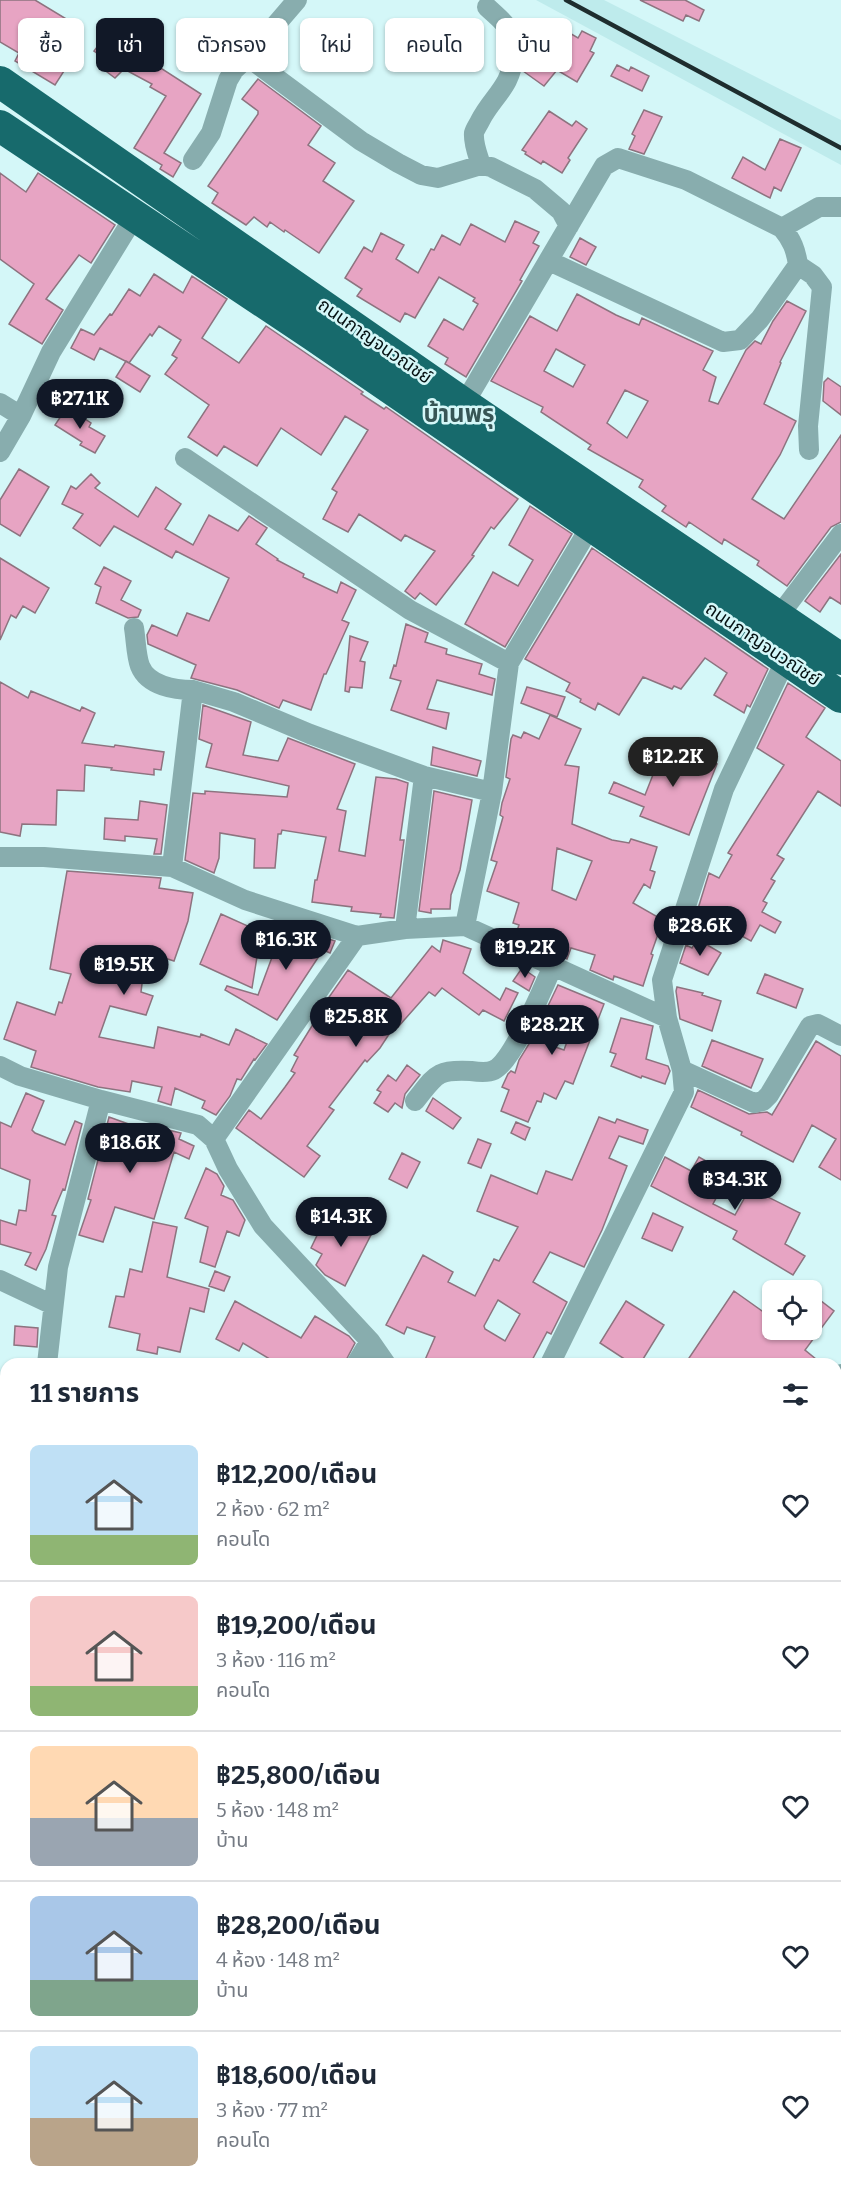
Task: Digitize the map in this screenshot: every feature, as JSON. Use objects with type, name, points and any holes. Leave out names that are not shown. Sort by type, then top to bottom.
[{"type":"highway","name":"ถนนกาญจนวณิชย์","points":[[0,82],[464,404],[841,659]]},
{"type":"highway","name":"ถนนกาญจนวณิชย์","points":[[0,126],[313,335],[841,697]]},
{"type":"street","points":[[282,18],[297,0]]},
{"type":"street","points":[[481,165],[474,132],[484,112],[509,81],[513,69],[514,45],[510,28],[487,8]]},
{"type":"street","points":[[193,160],[211,133],[228,80],[233,72]]},
{"type":"street","points":[[268,72],[361,141],[422,175],[438,178],[481,165],[491,167],[535,189],[561,211],[569,226]]},
{"type":"street","points":[[464,404],[604,166],[618,158],[686,180],[782,228],[791,239],[797,254],[798,265],[760,319],[740,340],[723,342],[549,261]]},
{"type":"street","points":[[782,228],[819,207],[841,207]]},
{"type":"street","points":[[0,452],[21,416],[51,352],[134,217]]},
{"type":"street","points":[[798,265],[813,275],[822,287],[808,426],[809,450]]},
{"type":"street","points":[[0,403],[21,416]]},
{"type":"street","points":[[185,458],[410,610],[509,663]]},
{"type":"street","points":[[465,926],[492,792],[509,663],[590,527]]},
{"type":"street","points":[[778,617],[841,534]]},
{"type":"street","points":[[134,628],[140,666],[147,676],[177,690],[193,690],[234,702],[310,734],[424,776],[492,792]]},
{"type":"street","points":[[553,1358],[684,1092],[682,1071],[667,1018],[662,980],[724,789],[786,658]]},
{"type":"street","points":[[172,867],[193,690]]},
{"type":"street","points":[[405,929],[424,776]]},
{"type":"street","points":[[0,857],[44,857],[172,867],[245,900],[357,936],[405,929],[465,926],[667,1018]]},
{"type":"street","points":[[214,1138],[357,936]]},
{"type":"street","points":[[415,1101],[434,1077],[444,1071],[493,1070],[503,1063],[516,1044],[553,966]]},
{"type":"street","points":[[682,1071],[754,1103],[760,1102],[769,1095],[810,1026],[818,1024],[841,1036]]},
{"type":"street","points":[[0,1066],[20,1076],[198,1125],[214,1138],[228,1169],[263,1226],[370,1341],[382,1358]]},
{"type":"street","points":[[48,1358],[58,1267],[101,1100]]},
{"type":"street","points":[[0,1280],[52,1305]]},
{"type":"street","points":[[360,1358],[370,1341]]},
{"type":"shaded area","points":[[536,0],[604,0],[841,120],[841,165],[572,18]]},
{"type":"building","points":[[0,0],[35,0],[65,18],[18,18],[18,52],[0,42]]},
{"type":"building","points":[[640,0],[685,0],[704,10],[699,21],[686,15],[683,21]]},
{"type":"building","points":[[582,31],[596,38],[590,51],[594,53],[577,82],[560,72],[572,72],[572,34],[578,38]]},
{"type":"building","points":[[617,65],[629,71],[631,67],[649,76],[642,91],[611,76]]},
{"type":"building","points":[[164,70],[201,94],[164,153],[181,163],[173,177],[160,169],[162,165],[134,148],[166,96],[150,87],[152,84],[130,72]]},
{"type":"building","points":[[33,72],[63,72],[55,85]]},
{"type":"building","points":[[107,72],[121,72],[115,78]]},
{"type":"building","points":[[524,72],[555,72],[544,86]]},
{"type":"building","points":[[258,79],[321,126],[308,145],[335,163],[323,181],[354,201],[319,253],[270,222],[267,227],[254,217],[246,225],[212,203],[218,193],[208,186],[258,114],[258,111],[242,99]]},
{"type":"building","points":[[644,110],[662,117],[644,154],[629,149],[635,136],[632,134]]},
{"type":"building","points":[[549,111],[572,126],[576,121],[587,129],[568,158],[570,160],[562,173],[543,161],[541,164],[522,150]]},
{"type":"building","points":[[780,139],[801,148],[781,191],[774,187],[770,198],[732,178],[743,157],[765,170]]},
{"type":"building","points":[[0,173],[26,192],[38,173],[115,225],[91,263],[79,255],[46,299],[63,310],[42,344],[9,324],[34,284],[0,259]]},
{"type":"building","points":[[515,221],[539,232],[533,243],[539,246],[520,280],[522,281],[466,377],[445,364],[448,358],[428,346],[444,319],[463,330],[478,304],[473,301],[475,298],[439,277],[415,318],[405,313],[400,322],[357,296],[362,289],[345,278],[364,247],[372,252],[381,233],[404,245],[396,259],[418,273],[431,249],[434,250],[442,235],[460,245],[471,224],[505,242]]},
{"type":"building","points":[[580,238],[596,247],[586,265],[570,257]]},
{"type":"building","points":[[154,274],[183,293],[192,276],[227,299],[202,338],[239,363],[266,326],[363,392],[361,394],[384,409],[386,407],[518,499],[494,529],[491,527],[472,555],[474,556],[436,605],[420,593],[415,599],[405,591],[435,551],[405,535],[401,541],[359,514],[348,532],[323,519],[337,492],[332,489],[368,430],[345,416],[321,455],[281,428],[257,466],[224,446],[217,456],[188,437],[209,405],[165,374],[177,358],[172,355],[181,340],[159,326],[152,336],[150,334],[129,363],[100,348],[94,360],[71,348],[81,329],[94,335],[110,314],[112,315],[129,289],[140,296]]},
{"type":"building","points":[[577,294],[639,325],[642,318],[713,351],[703,370],[716,377],[709,401],[718,404],[746,350],[755,341],[761,344],[787,301],[806,311],[780,362],[764,404],[796,421],[780,455],[752,499],[784,519],[841,435],[841,522],[831,527],[787,586],[757,565],[759,561],[724,539],[722,544],[689,522],[686,527],[662,511],[666,506],[639,487],[643,480],[588,449],[591,445],[541,412],[543,407],[491,381],[530,316],[557,331]],"holes":[[[556,349],[585,365],[573,387],[544,371]],[[625,390],[648,401],[627,438],[607,423]]]},
{"type":"building","points":[[126,361],[150,376],[140,392],[116,377]]},
{"type":"building","points":[[828,378],[841,387],[841,415],[823,401],[824,382]]},
{"type":"building","points":[[67,407],[91,423],[89,427],[105,436],[95,453],[80,445],[82,442],[55,425]]},
{"type":"building","points":[[19,469],[49,487],[20,536],[0,524],[0,500]]},
{"type":"building","points":[[91,474],[100,483],[95,488],[138,517],[156,487],[181,504],[165,529],[193,545],[209,515],[238,531],[249,516],[267,528],[256,544],[277,560],[304,574],[303,577],[337,593],[341,582],[356,590],[342,620],[349,623],[324,674],[311,710],[283,700],[279,708],[237,690],[191,678],[196,665],[148,644],[147,635],[152,625],[177,636],[187,613],[209,621],[229,578],[176,551],[172,558],[114,526],[100,546],[73,528],[83,514],[62,504],[71,486],[76,489]]},
{"type":"building","points":[[530,506],[572,534],[505,647],[465,624],[493,572],[518,586],[533,560],[509,545]]},
{"type":"building","points":[[592,548],[768,669],[750,707],[747,705],[744,713],[714,695],[727,673],[705,658],[681,689],[674,686],[672,689],[643,677],[619,715],[598,703],[595,710],[580,702],[581,699],[566,691],[570,683],[525,659]]},
{"type":"building","points":[[841,554],[841,604],[830,597],[820,612],[805,601]]},
{"type":"building","points":[[0,558],[49,588],[35,613],[23,606],[16,618],[11,615],[0,640]]},
{"type":"building","points":[[104,567],[131,581],[121,600],[141,610],[138,617],[128,618],[96,603],[101,587],[95,584]]},
{"type":"building","points":[[406,624],[428,633],[425,642],[447,649],[446,654],[482,664],[479,674],[495,679],[492,695],[437,680],[427,709],[449,713],[446,729],[391,710],[401,681],[390,678],[394,665],[396,666]]},
{"type":"building","points":[[350,636],[368,642],[360,661],[365,662],[362,688],[350,687],[349,692],[345,691]]},
{"type":"building","points":[[0,682],[28,698],[31,691],[80,711],[82,707],[95,713],[82,743],[164,752],[161,770],[154,769],[154,775],[85,765],[84,791],[57,790],[56,825],[22,824],[20,836],[0,832]]},
{"type":"building","points":[[788,683],[825,708],[806,737],[841,761],[841,806],[818,791],[777,855],[784,859],[771,879],[775,881],[763,901],[767,903],[762,912],[781,922],[775,933],[760,925],[751,941],[697,912],[709,873],[719,878],[732,855],[728,853],[784,765],[757,748]]},
{"type":"building","points":[[527,687],[565,697],[557,717],[521,703]]},
{"type":"building","points":[[203,705],[251,722],[243,755],[278,761],[288,738],[355,764],[337,809],[346,811],[339,851],[365,856],[376,777],[408,783],[400,840],[404,840],[394,918],[380,917],[381,914],[351,911],[352,907],[312,902],[326,837],[282,830],[281,834],[278,834],[275,868],[254,868],[255,839],[220,833],[219,858],[214,873],[185,860],[193,793],[205,794],[205,791],[287,797],[289,786],[206,767],[212,744],[199,739]]},
{"type":"building","points":[[550,715],[581,729],[565,765],[579,767],[572,824],[612,840],[629,843],[631,839],[657,847],[650,870],[655,872],[650,888],[644,884],[633,903],[663,920],[643,986],[614,976],[613,980],[590,970],[595,955],[571,948],[567,959],[515,936],[519,925],[513,923],[519,903],[487,891],[497,862],[491,860],[503,817],[500,815],[502,803],[510,779],[506,777],[511,739],[513,735],[521,738],[524,732],[539,739]],"holes":[[[557,848],[592,861],[576,900],[552,890]]]},
{"type":"building","points":[[661,739],[717,764],[689,835],[640,816],[644,807],[609,793],[614,782],[645,795],[658,762],[652,759]]},
{"type":"building","points":[[433,747],[481,761],[477,776],[431,765]]},
{"type":"building","points":[[434,791],[472,800],[460,870],[451,895],[450,909],[431,909],[431,913],[419,911]]},
{"type":"building","points":[[140,801],[167,805],[161,854],[154,854],[157,839],[125,836],[125,841],[104,839],[105,818],[138,820]]},
{"type":"building","points":[[67,871],[161,878],[159,888],[193,893],[188,921],[174,961],[146,952],[141,992],[153,996],[146,1015],[110,1006],[99,1037],[154,1048],[158,1027],[200,1037],[201,1034],[229,1045],[236,1029],[267,1044],[241,1080],[237,1079],[230,1096],[216,1115],[202,1108],[205,1101],[175,1088],[171,1105],[158,1101],[162,1087],[132,1081],[130,1092],[98,1087],[31,1067],[36,1051],[4,1039],[17,1002],[55,1015],[59,1002],[62,1003],[71,974],[50,969]]},
{"type":"building","points":[[221,914],[261,932],[252,988],[200,964]]},
{"type":"building","points":[[284,925],[335,941],[330,953],[323,950],[277,1020],[225,990],[227,986],[258,995]]},
{"type":"building","points":[[697,939],[721,953],[708,975],[680,963],[686,945],[692,948]]},
{"type":"building","points":[[443,940],[471,949],[463,973],[500,1000],[506,988],[518,993],[504,1021],[483,1010],[479,1015],[442,988],[435,996],[429,992],[398,1027],[395,1025],[380,1048],[367,1062],[365,1060],[329,1107],[334,1110],[307,1146],[320,1156],[304,1177],[236,1128],[249,1110],[261,1119],[295,1073],[291,1071],[298,1057],[294,1055],[315,1021],[313,1020],[348,970],[391,998],[432,946],[440,952]]},
{"type":"building","points":[[522,968],[535,977],[529,991],[513,981]]},
{"type":"building","points":[[765,974],[803,989],[796,1008],[757,993]]},
{"type":"building","points":[[558,985],[604,1004],[573,1084],[565,1081],[556,1099],[544,1093],[541,1102],[537,1101],[528,1122],[501,1111],[509,1090],[502,1087],[508,1074],[511,1071],[515,1073],[519,1060],[532,1039],[564,1050],[574,1022],[546,1010]]},
{"type":"building","points":[[677,987],[703,993],[702,995],[721,1001],[712,1031],[680,1019]]},
{"type":"building","points":[[621,1018],[653,1026],[646,1059],[668,1066],[670,1071],[665,1084],[642,1076],[641,1078],[611,1066],[616,1054],[610,1052]]},
{"type":"building","points":[[712,1040],[763,1059],[751,1088],[702,1066]]},
{"type":"building","points":[[816,1041],[841,1056],[841,1180],[819,1167],[836,1139],[812,1125],[793,1162],[741,1135],[742,1132],[691,1107],[698,1090],[749,1114],[767,1112],[772,1115]]},
{"type":"building","points":[[407,1065],[420,1075],[405,1094],[402,1108],[395,1103],[388,1112],[374,1103],[381,1092],[377,1090],[388,1075],[396,1081]]},
{"type":"building","points":[[26,1093],[44,1101],[32,1130],[35,1133],[65,1145],[75,1121],[82,1124],[65,1190],[63,1189],[52,1215],[56,1216],[46,1249],[36,1270],[25,1265],[31,1253],[0,1244],[0,1220],[16,1225],[19,1210],[26,1211],[30,1180],[0,1168],[0,1122],[11,1127]]},
{"type":"building","points":[[433,1098],[461,1118],[453,1129],[426,1111]]},
{"type":"building","points":[[109,1117],[162,1136],[164,1129],[181,1133],[179,1139],[194,1146],[189,1159],[174,1152],[154,1219],[115,1207],[103,1242],[79,1235],[91,1200],[88,1199]]},
{"type":"building","points":[[599,1117],[615,1123],[617,1119],[648,1130],[643,1144],[619,1136],[609,1158],[627,1166],[602,1230],[584,1267],[550,1252],[533,1282],[567,1302],[551,1334],[547,1332],[533,1358],[426,1358],[435,1337],[407,1327],[404,1334],[386,1325],[423,1255],[453,1272],[448,1282],[475,1296],[494,1259],[499,1261],[518,1227],[477,1211],[491,1175],[537,1194],[546,1171],[572,1180]],"holes":[[[498,1300],[520,1314],[505,1341],[485,1329],[484,1326]]]},
{"type":"building","points":[[516,1122],[530,1128],[525,1140],[511,1133]]},
{"type":"building","points":[[478,1139],[491,1144],[481,1168],[468,1163]]},
{"type":"building","points":[[402,1153],[420,1162],[407,1188],[389,1179]]},
{"type":"building","points":[[665,1157],[691,1171],[699,1157],[729,1174],[713,1204],[735,1215],[750,1188],[800,1213],[785,1244],[805,1256],[793,1275],[733,1239],[737,1231],[651,1186]]},
{"type":"building","points":[[206,1168],[217,1174],[224,1186],[221,1195],[233,1200],[245,1220],[239,1236],[227,1231],[215,1267],[200,1262],[208,1227],[185,1218]]},
{"type":"building","points":[[653,1213],[683,1227],[672,1251],[642,1238]]},
{"type":"building","points":[[359,1216],[376,1225],[345,1286],[325,1275],[316,1265],[322,1254],[311,1248],[325,1219],[351,1232]]},
{"type":"building","points":[[153,1222],[177,1227],[167,1277],[209,1289],[204,1312],[190,1308],[180,1352],[158,1347],[157,1354],[137,1350],[140,1334],[109,1327],[116,1296],[124,1297],[130,1269],[142,1272]]},
{"type":"building","points":[[215,1271],[230,1277],[224,1291],[209,1286]]},
{"type":"building","points":[[734,1291],[762,1311],[762,1340],[812,1340],[805,1350],[815,1358],[689,1358]]},
{"type":"building","points":[[235,1301],[301,1338],[315,1316],[349,1336],[355,1343],[347,1358],[268,1358],[243,1343],[239,1351],[216,1339]]},
{"type":"building","points":[[626,1301],[664,1325],[644,1358],[623,1358],[600,1343]]},
{"type":"building","points":[[822,1302],[834,1311],[822,1327]]},
{"type":"building","points":[[15,1326],[38,1328],[37,1347],[14,1345]]},
{"type":"railway","points":[[566,0],[841,148]]},
{"type":"district","name":"บ้านพรุ","points":[[459,414]]}]
